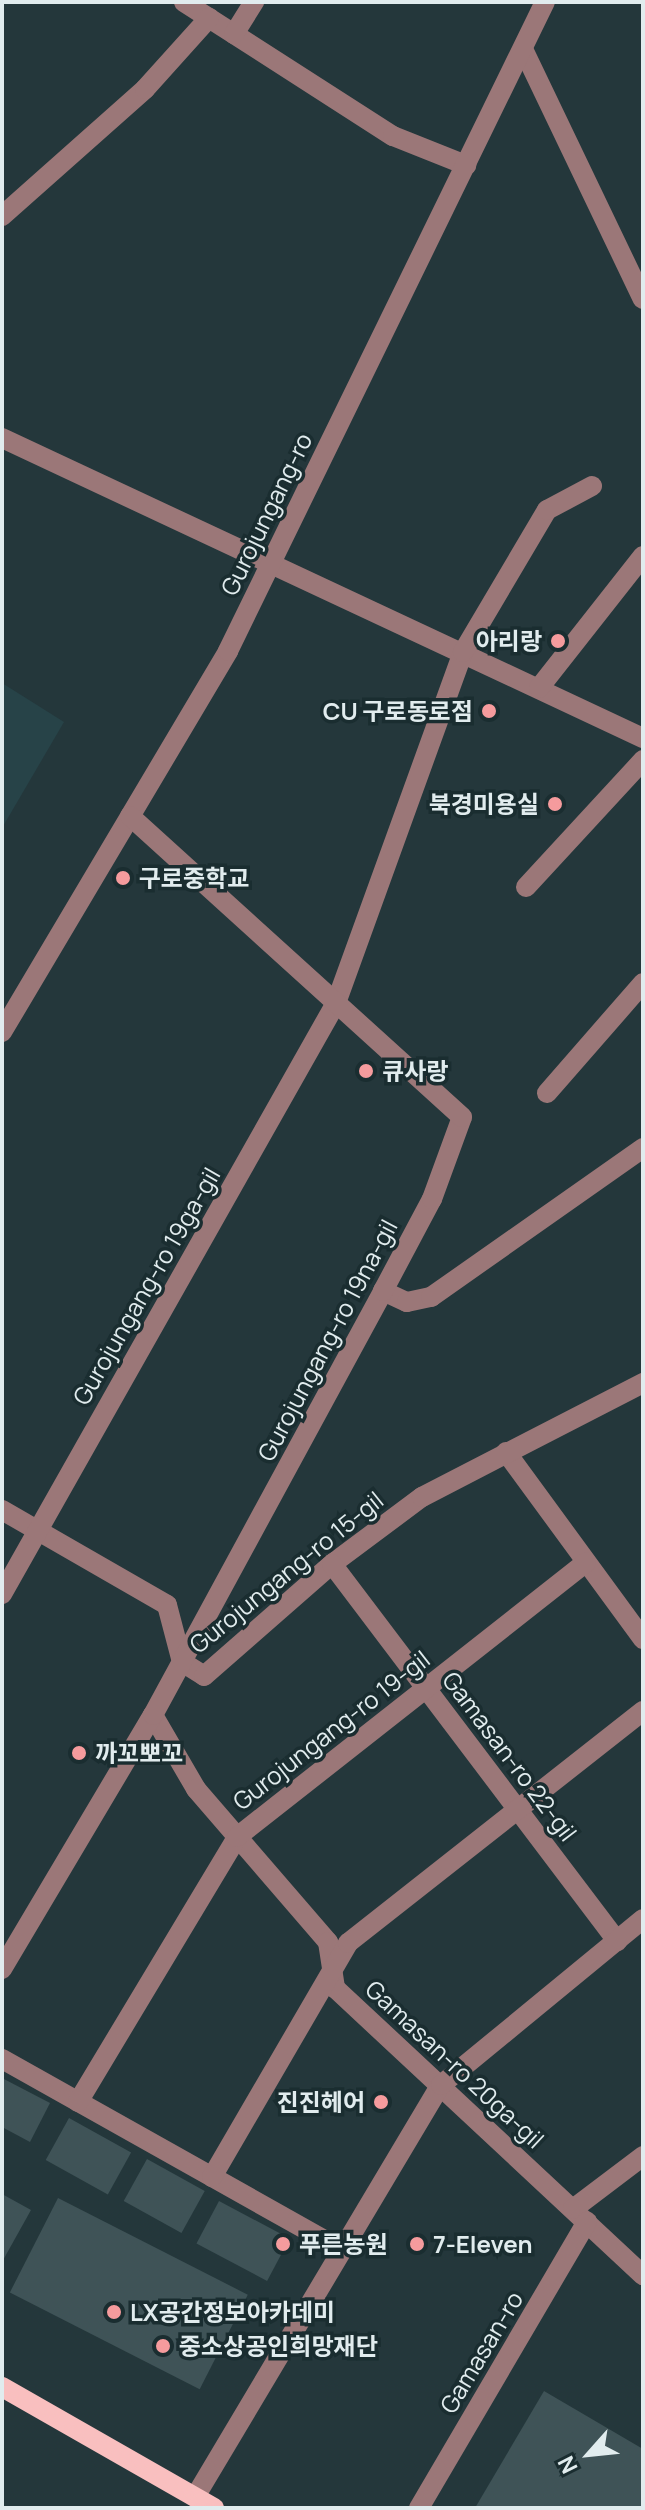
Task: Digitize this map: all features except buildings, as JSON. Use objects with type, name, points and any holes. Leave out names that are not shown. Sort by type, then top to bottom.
[{"type":"main road","points":[[2,2387],[214,2508]]},
{"type":"street","points":[[184,2],[393,136],[466,165]]},
{"type":"street","points":[[234,34],[254,2]]},
{"type":"street","name":"Gurojungang-ro","points":[[2,1032],[228,651],[545,2]]},
{"type":"street","points":[[2,216],[145,89],[209,18]]},
{"type":"street","points":[[523,49],[643,299]]},
{"type":"street","points":[[2,438],[643,738]]},
{"type":"street","name":"Gurojungang-ro 19ga-gil","points":[[2,1594],[336,1003],[463,652],[547,510],[592,486]]},
{"type":"street","points":[[539,688],[643,556]]},
{"type":"street","points":[[526,887],[643,760]]},
{"type":"street","name":"Gurojungang-ro 19na-gil","points":[[2,1969],[153,1715],[383,1291],[432,1199],[462,1117],[130,816]]},
{"type":"street","points":[[547,1093],[643,983]]},
{"type":"street","points":[[383,1291],[407,1302],[431,1297],[643,1148]]},
{"type":"street","name":"Gurojungang-ro 15-gil","points":[[2,1510],[167,1605],[182,1662],[204,1676],[332,1564],[422,1497],[643,1383]]},
{"type":"street","points":[[506,1452],[643,1639]]},
{"type":"street","name":"Gurojungang-ro 19-gil","points":[[78,2102],[237,1837],[586,1562]]},
{"type":"street","name":"Gamasan-ro 22-gil","points":[[332,1564],[617,1941]]},
{"type":"street","points":[[212,2177],[348,1943],[643,1711]]},
{"type":"street","name":"Gamasan-ro 20ga-gil","points":[[153,1715],[196,1789],[328,1942],[335,1988],[643,2275]]},
{"type":"street","points":[[195,2497],[441,2085],[643,1919]]},
{"type":"street","points":[[2,2059],[341,2249]]},
{"type":"street","points":[[580,2216],[643,2156]]},
{"type":"street","name":"Gamasan-ro","points":[[419,2508],[580,2216]]},
{"type":"shaded area","points":[[2,683],[64,722],[2,828]]},
{"type":"place","name":"아리랑","points":[[558,641]]},
{"type":"place","name":"CU 구로동로점","points":[[489,711]]},
{"type":"place","name":"북경미용실","points":[[555,804]]},
{"type":"place","name":"구로중학교","points":[[123,878]]},
{"type":"place","name":"큐사랑","points":[[366,1071]]},
{"type":"place","name":"까꼬뽀꼬","points":[[79,1753]]},
{"type":"place","name":"진진헤어","points":[[381,2102]]},
{"type":"place","name":"푸른농원","points":[[283,2244]]},
{"type":"place","name":"7-Eleven","points":[[417,2244]]},
{"type":"place","name":"LX공간정보아카데미","points":[[114,2312]]},
{"type":"place","name":"중소상공인희망재단","points":[[163,2346]]}]
